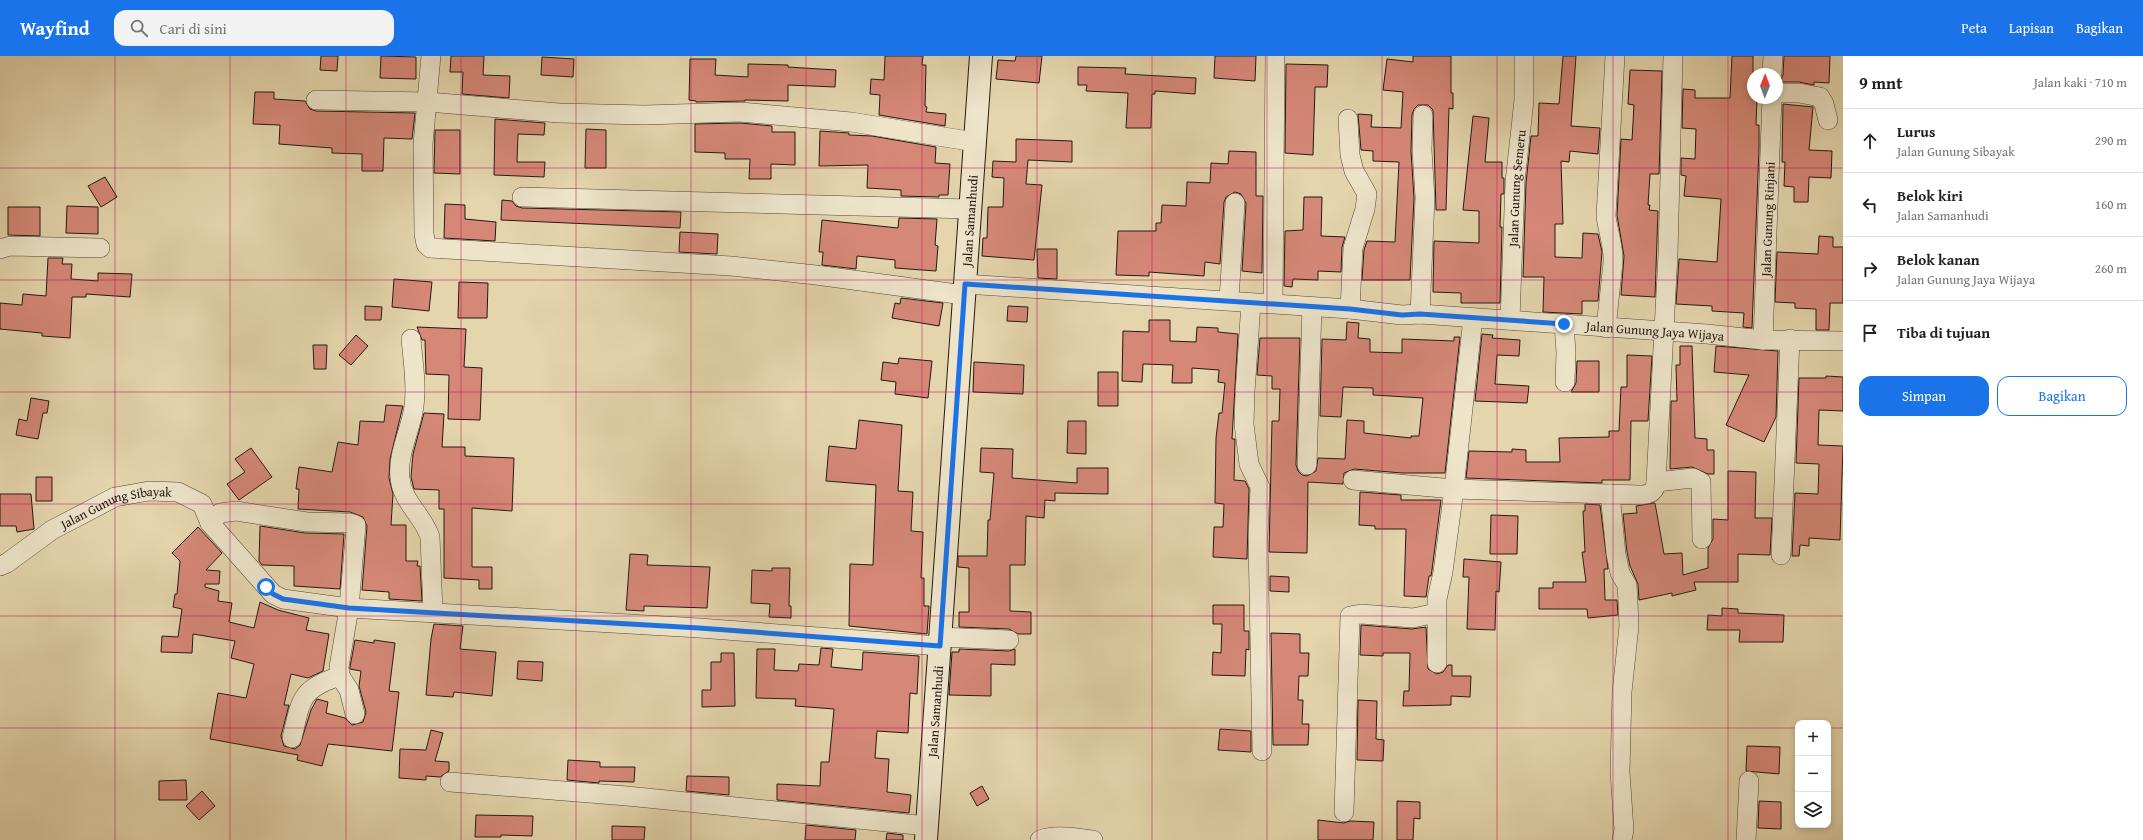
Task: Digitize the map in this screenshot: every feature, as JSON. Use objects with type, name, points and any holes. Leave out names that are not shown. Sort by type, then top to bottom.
[{"type":"street","points":[[428,102],[431,56]]},
{"type":"street","name":"Jalan Samanhudi","points":[[926,833],[981,56]]},
{"type":"street","points":[[1273,303],[1275,56]]},
{"type":"street","name":"Jalan Gunung Semeru","points":[[1510,320],[1515,182],[1524,100],[1524,56]]},
{"type":"street","points":[[1606,328],[1613,263],[1613,253],[1608,234],[1606,216],[1615,56]]},
{"type":"street","points":[[1353,480],[1454,489],[1646,495],[1655,490],[1668,254],[1673,56]]},
{"type":"street","points":[[1783,93],[1799,93],[1820,97],[1824,104],[1828,120]]},
{"type":"street","points":[[316,100],[428,102],[567,113],[645,115],[740,112],[851,122],[975,142]]},
{"type":"street","name":"Jalan Gunung Jaya Wijaya","points":[[428,102],[424,129],[422,166],[424,234],[426,244],[430,248],[731,266],[965,290],[1229,300],[1251,303],[1273,303],[1350,309],[1402,315],[1420,314],[1510,320],[1763,340],[1790,339],[1843,341]]},
{"type":"street","name":"Jalan Gunung Rinjani","points":[[1763,340],[1772,104]]},
{"type":"street","points":[[1420,314],[1425,198],[1422,150],[1424,115]]},
{"type":"street","points":[[1348,119],[1350,155],[1354,171],[1367,194],[1365,209],[1353,248],[1350,309]]},
{"type":"street","points":[[522,197],[970,209]]},
{"type":"street","points":[[1229,300],[1235,203]]},
{"type":"street","points":[[0,249],[10,246],[100,248]]},
{"type":"street","points":[[1251,303],[1244,392],[1244,424],[1249,464],[1260,488],[1258,538],[1262,751]]},
{"type":"street","points":[[1307,465],[1312,307]]},
{"type":"street","points":[[1437,663],[1436,613],[1454,489],[1473,318]]},
{"type":"street","points":[[1564,324],[1566,352],[1565,382]]},
{"type":"street","points":[[411,339],[415,388],[414,407],[403,450],[400,477],[402,490],[410,505],[426,526],[430,537],[434,612]]},
{"type":"street","points":[[1781,555],[1790,339]]},
{"type":"street","points":[[1656,482],[1693,478],[1701,482],[1702,539]]},
{"type":"street","name":"Jalan Gunung Sibayak","points":[[0,566],[7,563],[52,530],[115,497],[149,491],[178,492],[202,504],[210,523],[273,594],[300,602],[349,608],[940,642],[1009,640]]},
{"type":"street","points":[[1610,494],[1616,554],[1620,573],[1627,585],[1629,626],[1622,692],[1620,772],[1624,830],[1622,840]]},
{"type":"street","points":[[210,523],[220,513],[236,511],[306,522],[354,523],[356,525],[357,532],[349,608],[339,667],[340,676],[349,690],[355,714]]},
{"type":"street","points":[[1344,812],[1350,616],[1361,614],[1413,618],[1436,613]]},
{"type":"street","points":[[292,738],[301,701],[307,692],[340,676]]},
{"type":"street","points":[[1746,840],[1749,781]]},
{"type":"street","points":[[450,782],[627,796],[926,833]]},
{"type":"street","points":[[1040,840],[1048,837],[1059,837],[1093,840]]},
{"type":"building","points":[[321,56],[338,56],[337,71],[320,70]]},
{"type":"building","points":[[381,56],[416,57],[416,79],[380,78]]},
{"type":"building","points":[[451,56],[484,56],[483,75],[510,76],[509,98],[462,94],[463,72],[450,72]]},
{"type":"building","points":[[885,56],[923,56],[922,65],[926,65],[926,112],[946,114],[945,126],[879,115],[880,95],[870,94],[871,79],[884,80]]},
{"type":"building","points":[[1016,56],[1042,56],[1039,83],[996,79],[998,60],[1015,61]]},
{"type":"building","points":[[1215,56],[1256,56],[1255,81],[1214,78]]},
{"type":"building","points":[[1413,56],[1451,56],[1451,93],[1453,93],[1453,109],[1449,108],[1446,210],[1436,210],[1433,110],[1428,105],[1418,105],[1414,109],[1412,115],[1411,151],[1414,198],[1410,280],[1362,280],[1364,250],[1367,241],[1395,242],[1399,162],[1373,161],[1373,151],[1361,150],[1358,114],[1372,115],[1371,127],[1401,128],[1403,92],[1383,90],[1387,59],[1413,62]]},
{"type":"building","points":[[1563,56],[1576,56],[1571,126],[1600,128],[1598,154],[1570,151],[1569,162],[1561,161],[1563,224],[1555,224],[1555,257],[1582,258],[1583,233],[1598,234],[1602,252],[1598,301],[1582,301],[1582,314],[1543,312],[1544,277],[1523,277],[1526,183],[1531,136],[1538,136],[1539,103],[1559,104]]},
{"type":"building","points":[[1732,56],[1753,56],[1753,68],[1747,68],[1747,104],[1757,104],[1756,125],[1759,125],[1759,149],[1752,328],[1743,327],[1744,313],[1712,311],[1712,306],[1676,304],[1679,259],[1717,262],[1721,199],[1684,196],[1686,176],[1681,175],[1681,158],[1695,159],[1696,129],[1682,128],[1683,89],[1695,90],[1695,98],[1730,98]]},
{"type":"building","points":[[1784,56],[1830,56],[1829,83],[1814,82],[1814,85],[1799,82],[1783,82]]},
{"type":"building","points":[[542,57],[574,59],[573,77],[541,75]]},
{"type":"building","points":[[690,59],[716,59],[715,75],[748,77],[748,64],[788,65],[788,67],[836,70],[835,87],[788,85],[788,101],[745,100],[696,102],[689,100]]},
{"type":"building","points":[[1286,64],[1328,65],[1327,87],[1315,87],[1313,155],[1285,153]]},
{"type":"building","points":[[1078,67],[1126,68],[1125,74],[1196,78],[1195,94],[1155,91],[1155,94],[1152,94],[1151,128],[1126,128],[1128,93],[1086,91],[1087,85],[1078,85]]},
{"type":"building","points":[[1630,70],[1662,71],[1659,174],[1650,174],[1648,205],[1650,205],[1649,210],[1658,211],[1655,297],[1621,295],[1624,256],[1617,215],[1621,139],[1632,140],[1634,105],[1628,104]]},
{"type":"building","points":[[255,92],[274,92],[274,99],[305,101],[310,109],[316,111],[415,113],[412,139],[384,138],[383,171],[362,171],[362,154],[332,153],[332,148],[279,144],[280,125],[253,124]]},
{"type":"building","points":[[1783,104],[1813,107],[1809,150],[1832,151],[1831,178],[1809,177],[1808,202],[1794,202],[1794,187],[1784,186],[1785,162],[1782,162]]},
{"type":"building","points":[[1473,116],[1489,118],[1485,162],[1502,162],[1504,194],[1501,194],[1500,227],[1502,227],[1500,303],[1461,303],[1461,293],[1433,292],[1434,241],[1479,243],[1479,211],[1463,210]]},
{"type":"building","points":[[495,119],[545,123],[544,135],[518,134],[517,162],[545,162],[544,177],[494,175]]},
{"type":"building","points":[[740,123],[772,126],[772,132],[795,132],[795,165],[771,164],[771,179],[749,179],[750,159],[725,159],[725,153],[695,152],[695,124]]},
{"type":"building","points":[[586,129],[606,130],[606,168],[585,168]]},
{"type":"building","points":[[435,130],[460,130],[460,174],[434,173]]},
{"type":"building","points":[[820,131],[849,133],[849,135],[872,136],[936,147],[935,163],[950,164],[948,195],[939,195],[939,197],[901,196],[901,190],[867,188],[868,165],[819,166]]},
{"type":"building","points":[[1016,139],[1072,141],[1072,162],[1028,160],[1026,184],[1042,185],[1034,260],[982,256],[983,238],[987,238],[988,207],[1003,207],[1004,178],[992,177],[993,161],[1016,162]]},
{"type":"building","points":[[1229,151],[1256,152],[1256,196],[1263,196],[1262,273],[1242,271],[1246,203],[1241,194],[1235,192],[1226,197],[1224,202],[1220,264],[1205,262],[1204,276],[1149,272],[1149,276],[1116,275],[1118,231],[1156,231],[1156,223],[1161,223],[1162,205],[1186,206],[1187,182],[1210,183],[1211,163],[1228,164]]},
{"type":"building","points":[[105,177],[117,197],[101,207],[88,186]]},
{"type":"building","points":[[1304,197],[1322,197],[1321,236],[1345,237],[1342,247],[1341,272],[1318,271],[1318,280],[1293,279],[1292,287],[1284,286],[1285,231],[1303,230]]},
{"type":"building","points":[[502,200],[512,201],[516,206],[522,208],[681,212],[680,228],[501,220]]},
{"type":"building","points":[[445,204],[465,205],[465,219],[496,222],[495,241],[444,238]]},
{"type":"building","points":[[67,206],[98,207],[98,234],[66,233]]},
{"type":"building","points":[[8,207],[40,207],[40,236],[8,235]]},
{"type":"building","points":[[899,218],[937,219],[935,245],[938,246],[936,271],[895,268],[895,260],[857,256],[856,269],[822,265],[823,252],[819,252],[822,220],[898,228]]},
{"type":"building","points":[[680,232],[718,234],[717,254],[679,252]]},
{"type":"building","points":[[1819,236],[1833,237],[1833,247],[1843,247],[1843,303],[1830,303],[1829,330],[1816,330],[1816,309],[1795,308],[1795,303],[1775,302],[1777,252],[1818,254]]},
{"type":"building","points":[[1037,249],[1057,249],[1057,279],[1038,278]]},
{"type":"building","points":[[48,258],[63,258],[62,264],[72,264],[71,279],[98,281],[98,273],[132,274],[130,297],[86,294],[86,297],[72,297],[70,338],[42,336],[42,333],[0,329],[0,303],[22,305],[23,294],[46,296]]},
{"type":"building","points":[[394,279],[432,282],[429,311],[392,307]]},
{"type":"building","points":[[459,282],[488,283],[487,318],[458,318]]},
{"type":"building","points":[[901,298],[943,303],[939,326],[892,318],[895,303],[900,304]]},
{"type":"building","points":[[365,306],[382,307],[381,320],[365,320]]},
{"type":"building","points":[[1008,306],[1028,307],[1027,322],[1007,321]]},
{"type":"building","points":[[1149,320],[1170,320],[1170,341],[1196,342],[1197,327],[1218,328],[1218,332],[1238,334],[1232,439],[1235,439],[1234,480],[1245,481],[1249,489],[1247,559],[1213,557],[1214,527],[1223,527],[1224,504],[1215,503],[1216,438],[1219,413],[1222,413],[1225,383],[1218,382],[1219,370],[1192,368],[1192,383],[1172,383],[1173,365],[1143,364],[1142,382],[1122,381],[1123,331],[1149,332]]},
{"type":"building","points":[[1347,322],[1359,323],[1358,338],[1370,339],[1370,352],[1402,353],[1402,339],[1454,341],[1454,337],[1460,337],[1445,473],[1402,473],[1354,469],[1344,473],[1343,484],[1308,482],[1307,553],[1269,552],[1272,421],[1279,421],[1280,389],[1272,389],[1272,376],[1257,375],[1260,338],[1300,338],[1296,465],[1298,471],[1302,475],[1307,476],[1316,471],[1318,458],[1345,459],[1347,420],[1364,421],[1364,433],[1411,438],[1411,436],[1419,436],[1423,398],[1373,395],[1373,388],[1343,387],[1341,417],[1320,416],[1322,339],[1346,340]]},
{"type":"building","points":[[417,327],[466,329],[464,367],[482,368],[480,420],[448,419],[449,375],[426,374],[425,340],[422,340]]},
{"type":"building","points":[[1482,334],[1493,335],[1492,338],[1520,340],[1519,356],[1497,355],[1495,384],[1529,386],[1527,403],[1475,401]]},
{"type":"building","points":[[356,335],[368,346],[351,365],[339,355]]},
{"type":"building","points":[[313,345],[327,345],[326,369],[314,369]]},
{"type":"building","points":[[1680,346],[1692,346],[1695,438],[1707,439],[1707,450],[1714,450],[1714,474],[1708,474],[1692,467],[1670,469],[1671,401],[1677,401],[1676,365],[1680,365]]},
{"type":"building","points":[[1716,346],[1778,351],[1776,417],[1764,442],[1726,425],[1749,375],[1714,372]]},
{"type":"building","points":[[1627,355],[1652,356],[1648,421],[1631,421],[1630,480],[1602,480],[1602,483],[1466,478],[1469,451],[1512,452],[1512,449],[1526,450],[1526,462],[1560,462],[1559,438],[1609,437],[1609,431],[1619,431],[1621,387],[1627,387]]},
{"type":"building","points":[[899,358],[932,361],[928,398],[895,394],[896,382],[881,380],[883,362],[898,364]]},
{"type":"building","points":[[1577,361],[1599,361],[1599,392],[1571,392],[1576,383]]},
{"type":"building","points":[[974,362],[1024,365],[1023,394],[973,392]]},
{"type":"building","points":[[1098,372],[1118,372],[1118,406],[1098,406]]},
{"type":"building","points":[[1826,376],[1843,377],[1843,411],[1819,410],[1818,445],[1843,446],[1840,540],[1809,538],[1809,546],[1800,545],[1799,556],[1792,556],[1795,493],[1818,494],[1819,464],[1796,463],[1799,378],[1826,378]]},
{"type":"building","points":[[31,398],[49,401],[47,413],[43,413],[38,439],[16,435],[19,419],[27,421]]},
{"type":"building","points":[[386,405],[403,406],[390,459],[389,478],[393,494],[391,525],[406,525],[406,561],[418,561],[417,566],[420,566],[422,601],[389,599],[389,592],[362,590],[367,526],[363,517],[350,512],[298,509],[299,489],[296,489],[299,467],[332,472],[338,442],[358,445],[360,421],[384,422]]},
{"type":"building","points":[[424,413],[444,414],[442,447],[465,447],[465,456],[514,458],[512,511],[472,508],[472,567],[492,567],[492,589],[479,589],[479,580],[444,578],[444,509],[439,509],[439,490],[414,489],[411,477],[413,454]]},
{"type":"building","points":[[859,420],[902,425],[898,491],[913,492],[911,531],[923,532],[921,578],[924,578],[924,606],[929,606],[927,634],[849,626],[850,564],[873,565],[876,485],[826,481],[829,446],[856,449]]},
{"type":"building","points":[[1068,421],[1086,421],[1086,454],[1067,453]]},
{"type":"building","points":[[251,448],[272,477],[239,500],[227,484],[245,472],[235,459]]},
{"type":"building","points":[[981,448],[1013,449],[1012,478],[1077,483],[1077,468],[1108,468],[1108,494],[1055,493],[1055,501],[1045,500],[1044,518],[1026,516],[1025,565],[1010,565],[1010,611],[1031,612],[1031,634],[1018,634],[1009,629],[959,627],[959,612],[969,612],[969,568],[958,567],[958,556],[987,556],[988,520],[990,520],[994,473],[980,472]]},
{"type":"building","points":[[1728,471],[1756,472],[1755,518],[1772,518],[1770,555],[1738,554],[1738,582],[1694,582],[1696,590],[1672,596],[1672,593],[1639,600],[1638,584],[1630,566],[1627,552],[1623,514],[1637,513],[1636,506],[1655,503],[1664,554],[1682,553],[1683,575],[1708,568],[1708,548],[1713,539],[1713,519],[1728,520]]},
{"type":"building","points":[[36,477],[52,477],[52,501],[36,501]]},
{"type":"building","points":[[1360,492],[1401,495],[1401,500],[1441,500],[1432,570],[1431,576],[1429,576],[1426,597],[1404,596],[1406,529],[1375,529],[1375,526],[1359,525]]},
{"type":"building","points":[[0,494],[31,494],[34,529],[17,532],[16,526],[0,526]]},
{"type":"building","points":[[1585,504],[1600,505],[1608,569],[1604,569],[1605,600],[1617,600],[1618,615],[1588,618],[1587,609],[1539,609],[1539,588],[1553,588],[1553,582],[1586,582],[1582,552],[1585,552],[1583,511],[1585,511]]},
{"type":"building","points":[[1491,515],[1518,516],[1517,554],[1490,554]]},
{"type":"building","points":[[260,526],[305,533],[344,534],[340,589],[294,586],[294,566],[262,565],[259,561]]},
{"type":"building","points":[[198,527],[222,553],[206,570],[220,571],[219,584],[205,584],[205,587],[219,591],[218,601],[232,603],[229,622],[254,628],[260,602],[278,610],[309,618],[306,630],[329,634],[323,671],[308,678],[291,674],[284,705],[289,705],[281,736],[284,746],[295,749],[300,745],[311,710],[317,699],[328,702],[326,713],[345,718],[352,725],[363,722],[366,712],[359,686],[361,671],[350,669],[350,667],[355,640],[374,643],[374,640],[395,643],[389,691],[399,692],[392,751],[328,744],[322,766],[297,760],[298,755],[210,739],[218,693],[246,698],[254,664],[231,658],[235,641],[193,634],[192,653],[161,652],[162,636],[178,637],[182,609],[173,607],[175,594],[177,594],[180,561],[172,553]]},
{"type":"building","points":[[630,554],[648,555],[647,565],[710,567],[707,608],[644,606],[644,611],[626,610]]},
{"type":"building","points":[[1464,559],[1501,562],[1499,592],[1496,591],[1495,630],[1467,629],[1469,577],[1463,577]]},
{"type":"building","points":[[772,568],[790,568],[789,606],[791,606],[791,618],[769,617],[770,604],[751,603],[752,570],[772,571]]},
{"type":"building","points":[[1270,576],[1289,577],[1289,592],[1270,591]]},
{"type":"building","points":[[1213,605],[1244,605],[1244,631],[1249,631],[1249,650],[1246,649],[1245,676],[1212,675],[1213,652],[1221,653],[1222,624],[1213,624]]},
{"type":"building","points":[[1722,608],[1738,609],[1738,613],[1784,615],[1783,642],[1739,642],[1740,630],[1707,630],[1708,615],[1722,616]]},
{"type":"building","points":[[434,624],[463,626],[460,649],[496,652],[492,696],[454,692],[453,697],[426,695],[431,639]]},
{"type":"building","points":[[1361,625],[1412,629],[1426,627],[1428,669],[1437,674],[1443,672],[1448,665],[1452,665],[1452,676],[1471,676],[1470,697],[1451,696],[1451,705],[1403,706],[1404,691],[1409,691],[1410,653],[1383,653],[1383,656],[1360,655]]},
{"type":"building","points":[[1271,633],[1300,634],[1300,653],[1309,653],[1308,676],[1299,676],[1298,700],[1303,700],[1302,724],[1309,724],[1308,745],[1273,745]]},
{"type":"building","points":[[821,648],[833,649],[831,667],[862,670],[863,652],[919,656],[917,694],[910,693],[908,733],[877,731],[875,758],[889,759],[887,792],[911,795],[909,813],[777,800],[777,784],[820,786],[821,762],[829,762],[834,709],[795,706],[796,699],[756,698],[757,649],[775,649],[774,670],[798,671],[799,664],[819,665]]},
{"type":"building","points":[[959,649],[1009,651],[1015,649],[1015,665],[991,664],[991,696],[949,695],[952,652],[959,652]]},
{"type":"building","points":[[721,653],[734,653],[735,706],[702,707],[702,690],[711,690],[711,662],[721,662]]},
{"type":"building","points":[[518,661],[543,662],[542,681],[517,679]]},
{"type":"building","points":[[1358,700],[1377,701],[1376,739],[1384,740],[1383,761],[1357,760]]},
{"type":"building","points":[[1220,729],[1251,731],[1251,752],[1218,750]]},
{"type":"building","points":[[431,730],[443,733],[435,761],[449,762],[449,771],[440,777],[426,776],[426,780],[399,778],[400,749],[426,750]]},
{"type":"building","points":[[1747,746],[1780,747],[1779,774],[1746,771]]},
{"type":"building","points":[[568,760],[600,762],[600,767],[635,767],[634,782],[599,781],[599,783],[567,780]]},
{"type":"building","points":[[687,776],[729,777],[729,795],[686,791]]},
{"type":"building","points":[[186,780],[187,800],[159,800],[159,781]]},
{"type":"building","points":[[982,786],[989,799],[977,806],[970,793]]},
{"type":"building","points":[[202,791],[215,806],[199,820],[186,806]]},
{"type":"building","points":[[1397,801],[1420,802],[1420,819],[1414,818],[1413,840],[1397,840]]},
{"type":"building","points":[[1759,801],[1781,802],[1781,829],[1758,828]]},
{"type":"building","points":[[476,815],[533,816],[532,836],[501,835],[501,837],[475,837]]},
{"type":"building","points":[[1318,820],[1344,823],[1350,821],[1374,822],[1373,840],[1318,840]]},
{"type":"building","points":[[806,825],[856,830],[855,840],[805,840]]},
{"type":"building","points":[[612,826],[645,827],[644,840],[612,840]]},
{"type":"building","points":[[887,833],[903,835],[903,840],[886,840]]},
{"type":"route","points":[[266,587],[273,594],[283,599],[349,608],[699,628],[940,646],[965,284],[1087,293],[1273,303],[1402,315],[1420,314],[1564,324]]}]
